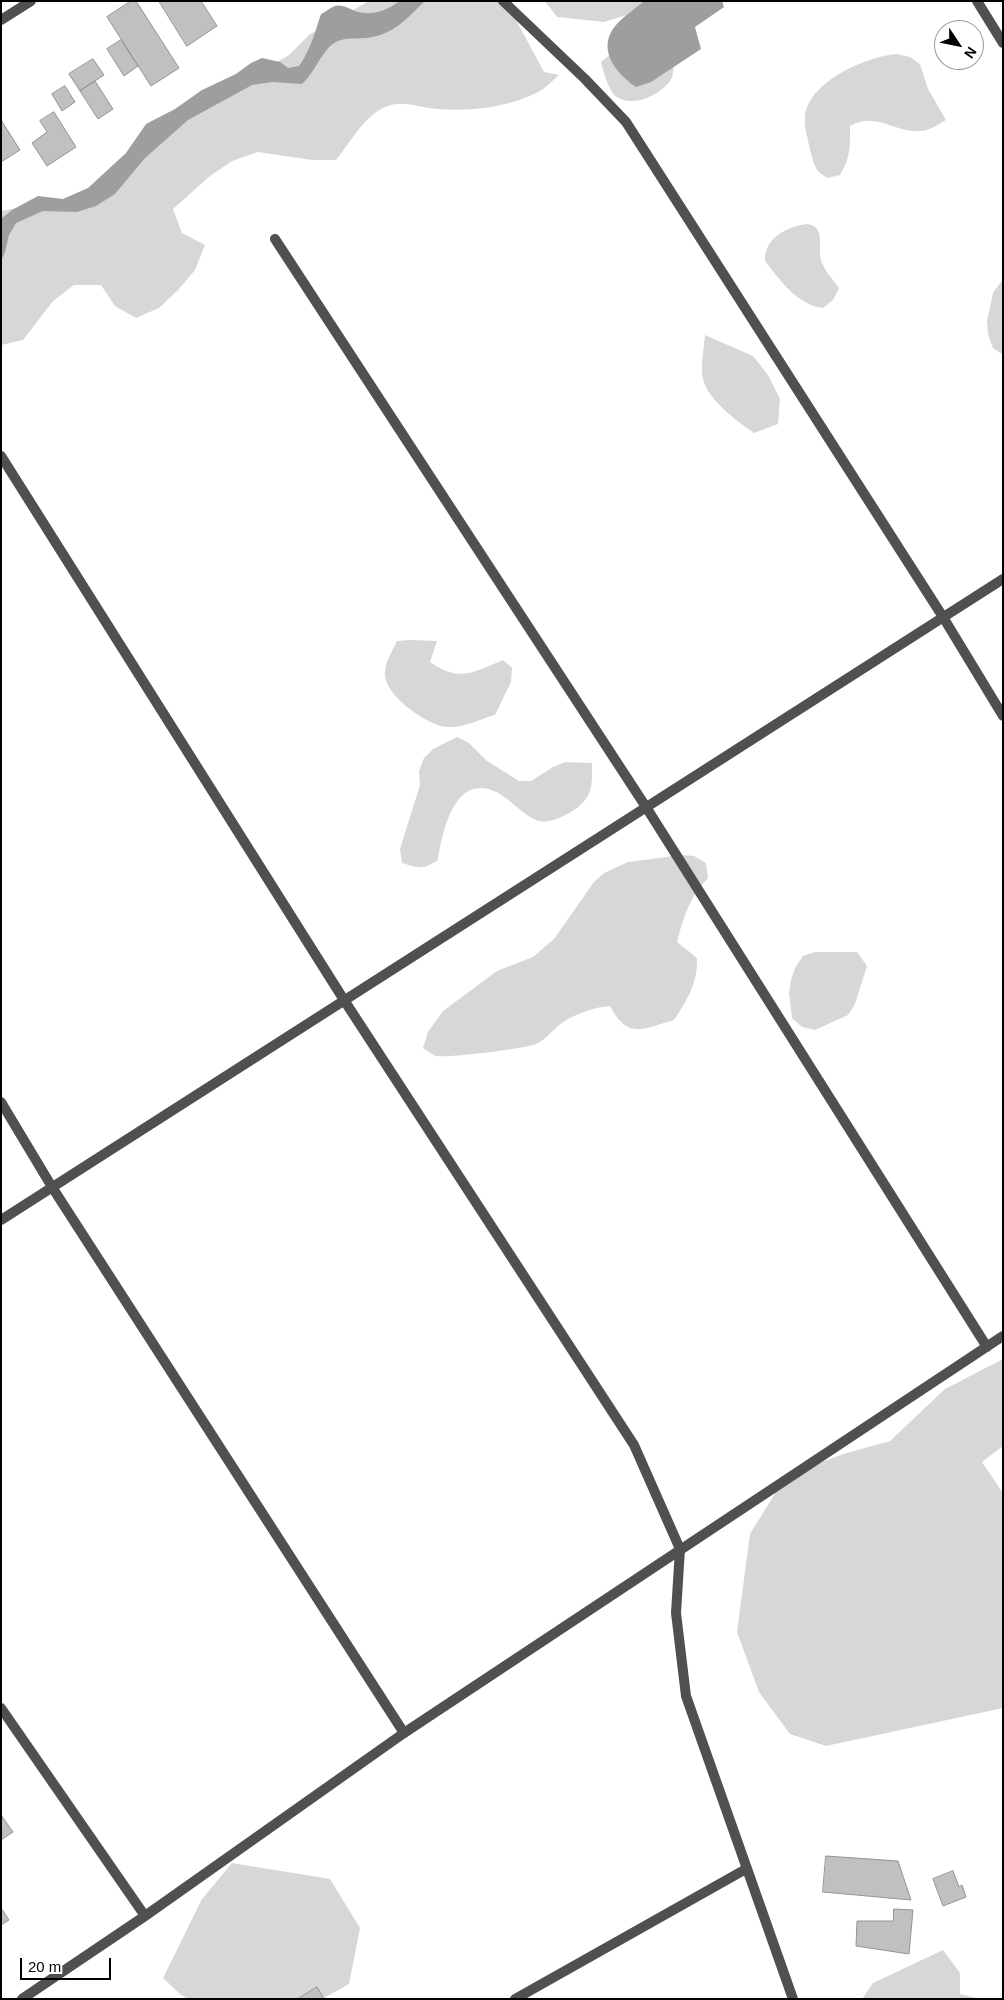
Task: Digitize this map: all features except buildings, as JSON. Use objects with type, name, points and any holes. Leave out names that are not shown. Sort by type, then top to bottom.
[{"type":"street","points":[[1,20],[31,1]]},
{"type":"street","points":[[503,1],[585,79],[626,122],[943,617],[1003,716]]},
{"type":"street","points":[[977,1],[1003,43]]},
{"type":"street","points":[[275,239],[646,807],[988,1346]]},
{"type":"street","points":[[1,456],[344,1000],[634,1445],[680,1549],[676,1613],[686,1696],[793,1999]]},
{"type":"street","points":[[1,1220],[1003,579]]},
{"type":"street","points":[[1,1102],[52,1187],[404,1733]]},
{"type":"street","points":[[22,1999],[145,1916],[404,1733],[1003,1336]]},
{"type":"street","points":[[1,1708],[145,1916]]},
{"type":"street","points":[[515,1999],[746,1868]]},
{"type":"shaded area","points":[[369,1],[500,1],[508,5],[544,72],[559,75],[538,92],[502,105],[463,110],[398,104],[385,107],[377,111],[364,123],[336,160],[312,160],[258,152],[232,161],[210,176],[173,209],[182,233],[205,245],[195,270],[159,308],[136,318],[115,306],[101,285],[74,285],[53,301],[23,340],[1,345],[1,211],[65,200],[92,191],[174,123],[289,55],[309,35]]},
{"type":"shaded area","points":[[400,1],[425,1],[406,20],[385,33],[367,38],[340,40],[331,45],[302,84],[272,82],[252,85],[188,120],[144,159],[115,194],[96,206],[77,212],[43,211],[16,223],[9,235],[1,261],[1,219],[12,210],[38,196],[63,199],[88,188],[126,153],[146,124],[175,109],[202,90],[236,74],[251,63],[262,58],[280,62],[288,68],[299,66],[309,48],[321,14],[331,8],[341,6],[358,12],[375,13]]},
{"type":"shaded area","points":[[545,1],[657,1],[652,7],[604,22],[557,17]]},
{"type":"shaded area","points":[[644,1],[722,1],[724,7],[695,27],[701,49],[651,82],[636,87],[621,75],[615,67],[608,51],[608,42],[610,34],[616,25]]},
{"type":"shaded area","points":[[612,53],[674,66],[672,78],[666,86],[653,95],[638,100],[623,100],[611,91],[601,62]]},
{"type":"shaded area","points":[[897,54],[910,57],[920,64],[928,89],[946,120],[924,131],[911,131],[869,121],[850,126],[849,151],[844,169],[840,175],[827,178],[819,172],[813,161],[805,124],[808,105],[815,94],[826,83],[840,74],[870,60]]},
{"type":"shaded area","points":[[806,224],[817,228],[820,238],[822,264],[839,288],[833,300],[823,308],[814,306],[797,297],[765,261],[768,246],[778,235],[791,228]]},
{"type":"shaded area","points":[[1003,279],[1003,355],[993,348],[988,334],[987,321],[993,293]]},
{"type":"shaded area","points":[[705,335],[753,356],[768,375],[780,399],[778,424],[754,433],[732,416],[710,394],[702,374]]},
{"type":"shaded area","points":[[397,641],[437,641],[430,662],[450,672],[459,674],[475,671],[503,660],[512,668],[511,682],[495,715],[466,725],[447,727],[430,722],[400,701],[387,684],[385,671]]},
{"type":"shaded area","points":[[457,737],[469,743],[487,761],[519,781],[531,781],[565,762],[592,763],[592,783],[588,795],[581,805],[570,813],[557,819],[539,821],[533,819],[494,791],[480,788],[469,791],[460,798],[447,822],[438,860],[421,867],[402,863],[400,849],[420,785],[419,771],[424,758],[433,749]]},
{"type":"shaded area","points":[[681,855],[694,856],[706,863],[708,878],[696,892],[688,908],[677,942],[697,958],[697,967],[691,991],[674,1020],[644,1028],[630,1028],[623,1024],[610,1006],[585,1011],[568,1019],[540,1042],[529,1046],[455,1056],[436,1056],[423,1048],[428,1032],[443,1011],[497,971],[533,957],[554,939],[594,882],[604,873],[628,862]]},
{"type":"shaded area","points":[[815,952],[857,952],[867,966],[855,1004],[848,1015],[815,1030],[802,1027],[792,1018],[789,993],[795,968],[803,956]]},
{"type":"shaded area","points":[[1003,1359],[1003,1446],[982,1462],[1003,1493],[1003,1708],[826,1746],[790,1734],[759,1692],[737,1632],[750,1534],[786,1476],[843,1454],[890,1441],[945,1389]]},
{"type":"shaded area","points":[[232,1863],[330,1879],[360,1928],[349,1984],[322,1999],[189,1999],[181,1995],[163,1978],[202,1899]]},
{"type":"shaded area","points":[[943,1950],[960,1973],[960,1994],[981,1999],[862,1999],[873,1983]]}]
